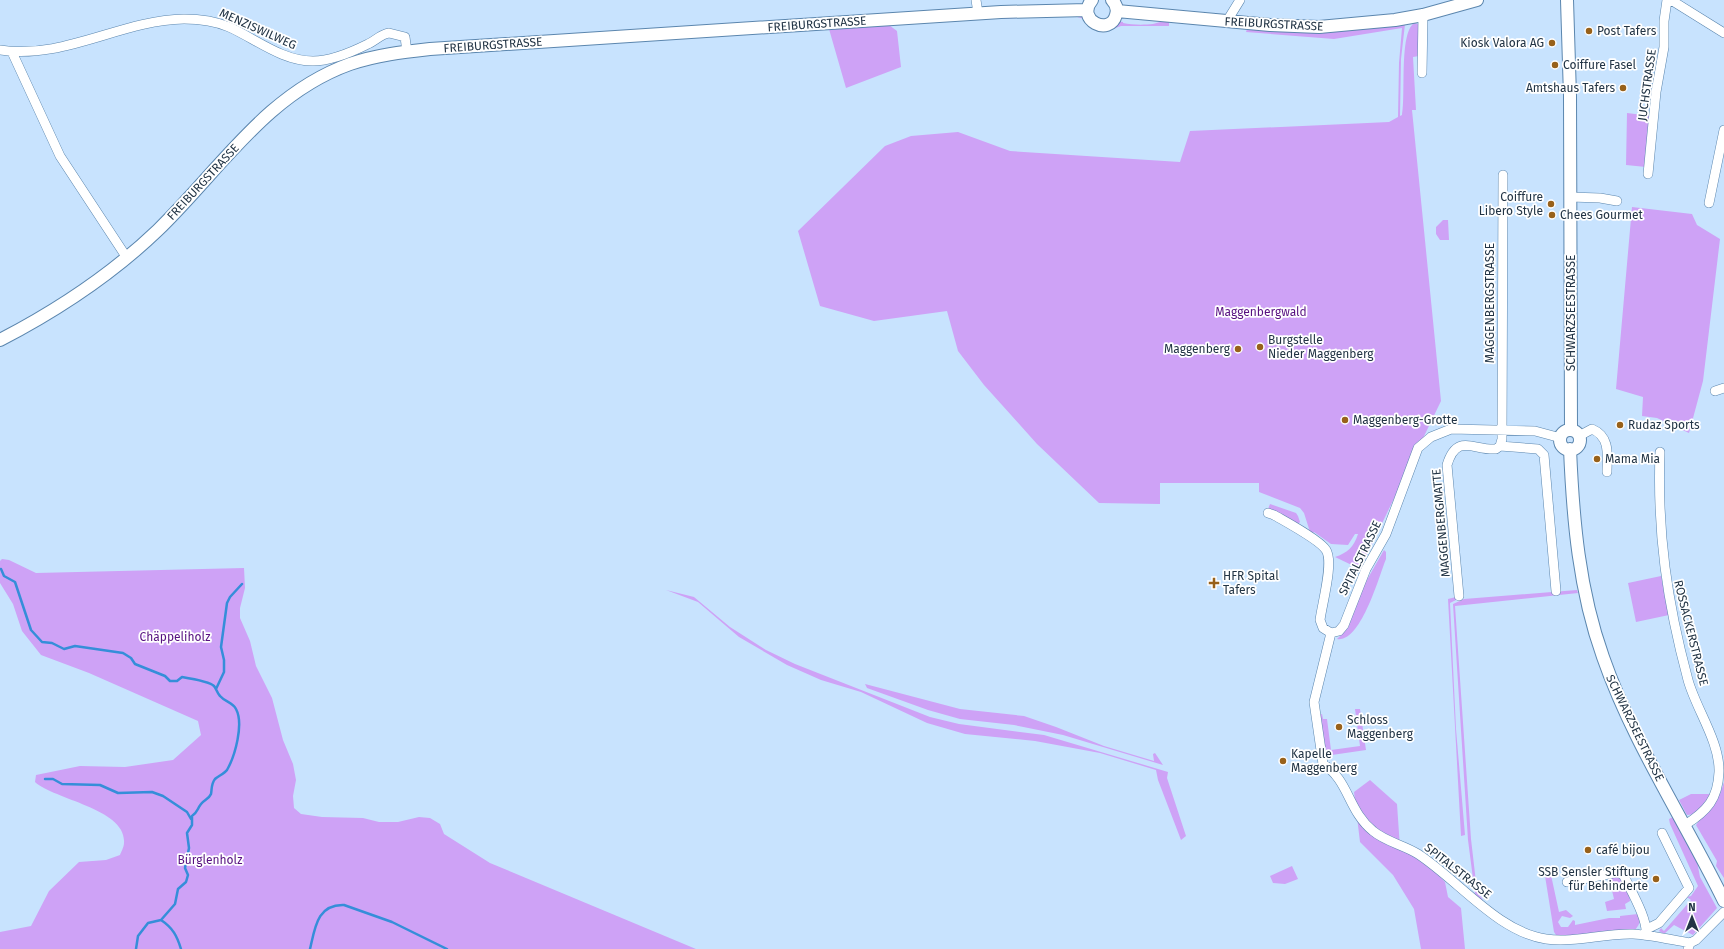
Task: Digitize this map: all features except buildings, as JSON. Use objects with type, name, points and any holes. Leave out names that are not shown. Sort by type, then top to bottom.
[{"type":"main road","name":"FREIBURGSTRASSE","points":[[0,340],[40,319],[74,297],[126,258],[168,220],[262,119],[291,95],[313,81],[346,66],[371,58],[407,52],[1089,5],[1090,19],[1093,22],[1102,25],[1111,23],[1114,19],[1114,5],[1227,22],[1277,26],[1319,27],[1380,22],[1423,15],[1477,0]]},
{"type":"main road","name":"SCHWARZSEESTRASSE","points":[[1567,0],[1575,433]]},
{"type":"main road","points":[[1564,432],[1575,433],[1580,440],[1577,446],[1570,449],[1562,444],[1561,438],[1564,432]]},
{"type":"main road","name":"SCHWARZSEESTRASSE","points":[[1570,449],[1574,522],[1578,558],[1588,604],[1602,656],[1616,693],[1635,733],[1724,900]]},
{"type":"street","points":[[976,0],[978,13]]},
{"type":"street","points":[[1227,22],[1240,0]]},
{"type":"street","name":"JUCHSTRASSE","points":[[1648,174],[1656,92],[1664,47],[1664,22],[1668,0]]},
{"type":"street","points":[[1671,0],[1724,33]]},
{"type":"street","points":[[1422,73],[1423,15]]},
{"type":"street","name":"MENZISWILWEG","points":[[0,50],[12,52],[48,50],[136,26],[184,19],[206,20],[219,24],[282,54],[305,60],[330,58],[368,44],[389,33],[405,37],[407,52]]},
{"type":"street","points":[[12,52],[60,156],[126,258]]},
{"type":"street","points":[[1709,203],[1724,130]]},
{"type":"street","name":"MAGGENBERGSTRASSE","points":[[1502,430],[1503,175]]},
{"type":"street","points":[[1570,196],[1600,198],[1616,201]]},
{"type":"street","name":"SPITALSTRASSE","points":[[1561,438],[1535,431],[1451,429],[1437,433],[1422,444],[1412,464],[1386,534],[1366,569],[1344,625],[1339,631],[1331,633],[1314,702],[1320,754],[1323,764],[1333,770],[1340,778],[1356,814],[1372,830],[1422,857],[1500,919],[1527,934],[1554,940],[1646,932],[1689,946]]},
{"type":"street","points":[[1575,433],[1592,429],[1603,437],[1607,446],[1606,472]]},
{"type":"street","points":[[1500,446],[1502,430]]},
{"type":"street","name":"MAGGENBERGMATTE","points":[[1459,596],[1447,465],[1455,449],[1465,445],[1476,445],[1493,449],[1500,446],[1538,449],[1544,455],[1556,591]]},
{"type":"street","name":"ROSSACKERSTRASSE","points":[[1660,452],[1658,493],[1661,539],[1672,617],[1689,682],[1715,749],[1719,768],[1714,799],[1701,814],[1685,825]]},
{"type":"street","points":[[1268,513],[1274,515],[1319,543],[1327,551],[1329,562],[1320,620],[1323,628],[1331,633]]},
{"type":"street","points":[[1567,882],[1619,872],[1624,876],[1646,932],[1659,923],[1689,888],[1662,833]]},
{"type":"street","points":[[1689,946],[1724,912]]},
{"type":"green space","points":[[1074,15],[1142,25],[1169,21],[1169,26],[1121,26],[1110,30],[1096,30],[1084,19],[1074,16],[960,20]]},
{"type":"green space","name":"Maggenbergwald","points":[[1414,23],[1418,24],[1420,28],[1419,56],[1413,57],[1416,110],[1412,110],[1441,401],[1360,569],[1335,557],[1350,549],[1358,534],[1355,534],[1348,545],[1331,544],[1314,532],[1312,534],[1310,532],[1304,513],[1300,508],[1259,492],[1259,483],[1160,483],[1160,504],[1099,503],[1037,444],[984,385],[958,351],[947,311],[874,321],[820,306],[798,231],[885,146],[911,136],[958,132],[1010,151],[1180,162],[1190,131],[1389,122],[1398,117],[1399,63],[1402,28],[1334,39],[1246,32],[1247,29],[1251,28],[1405,24],[1401,59],[1400,116],[1402,115],[1403,106],[1406,39],[1409,29]]},
{"type":"green space","points":[[889,25],[897,31],[901,67],[846,88],[829,29]]},
{"type":"green space","points":[[1627,113],[1651,116],[1646,167],[1626,165]]},
{"type":"green space","points":[[1632,207],[1692,214],[1697,225],[1720,239],[1703,381],[1689,433],[1657,418],[1642,416],[1643,397],[1616,389]]},
{"type":"green space","points":[[1443,220],[1448,220],[1449,240],[1440,240],[1436,234],[1436,227]]},
{"type":"green space","points":[[1270,504],[1296,513],[1300,522],[1298,524],[1275,511],[1268,509]]},
{"type":"green space","points":[[1384,550],[1386,552],[1386,559],[1368,607],[1354,631],[1346,637],[1337,639],[1348,628],[1360,592]]},
{"type":"green space","name":"Bürglenholz","points":[[2,559],[9,560],[36,573],[244,568],[245,588],[240,608],[240,618],[250,641],[256,666],[272,698],[283,740],[293,764],[296,780],[293,796],[294,808],[301,814],[322,817],[363,818],[379,822],[398,822],[419,817],[430,818],[440,824],[444,834],[490,863],[696,949],[0,949],[0,932],[31,926],[49,891],[79,862],[106,860],[120,855],[124,845],[122,831],[114,822],[88,806],[58,794],[35,782],[36,775],[80,766],[125,767],[173,760],[201,735],[198,721],[89,673],[41,655],[22,631],[13,604],[0,583],[0,561]]},
{"type":"green space","points":[[1661,576],[1669,615],[1636,622],[1628,583]]},
{"type":"green space","points":[[666,590],[694,597],[730,627],[766,650],[795,664],[930,717],[959,724],[1044,735],[1168,772],[1167,778],[1186,836],[1181,840],[1158,780],[1156,770],[1100,753],[1035,741],[965,734],[927,723],[861,692],[821,680],[787,665],[739,637],[698,602]]},
{"type":"green space","points":[[1577,590],[1578,593],[1455,606],[1471,839],[1477,891],[1483,900],[1481,901],[1475,894],[1468,840],[1453,604],[1464,599]]},
{"type":"green space","points":[[1456,597],[1456,600],[1450,603],[1456,729],[1465,835],[1461,836],[1448,599]]},
{"type":"green space","points":[[865,684],[960,709],[1024,716],[1104,746],[1154,761],[1153,754],[1155,753],[1163,765],[1063,735],[1014,725],[960,719],[928,710],[867,688]]},
{"type":"green space","points":[[1355,709],[1360,709],[1366,750],[1325,756],[1318,715],[1322,714],[1323,719],[1327,719],[1331,750],[1360,746]]},
{"type":"green space","points":[[1370,780],[1397,804],[1400,848],[1431,867],[1445,882],[1448,897],[1461,908],[1465,949],[1421,949],[1414,909],[1393,875],[1360,842],[1354,792]]},
{"type":"green space","points":[[1724,782],[1724,878],[1716,866],[1717,861],[1696,825],[1705,813],[1687,815],[1679,800],[1691,794],[1720,794]]},
{"type":"green space","points":[[1675,816],[1696,856],[1700,877],[1717,908],[1693,935],[1674,925],[1664,934],[1659,931],[1661,928],[1664,931],[1691,900],[1687,897],[1691,896],[1698,886],[1670,824],[1669,819]]},
{"type":"green space","points":[[1292,866],[1298,879],[1285,884],[1273,883],[1270,876]]},
{"type":"green space","points":[[1551,875],[1559,912],[1566,910],[1573,916],[1570,918],[1562,916],[1558,922],[1561,927],[1568,927],[1573,920],[1575,921],[1575,925],[1638,914],[1640,922],[1638,926],[1635,930],[1558,938],[1554,932],[1545,876]]},
{"type":"green space","points":[[1617,875],[1626,886],[1630,901],[1625,904],[1626,909],[1607,911],[1605,902],[1614,899],[1609,878]]},
{"type":"waterway","points":[[1,569],[4,576],[15,582],[31,630],[42,642],[52,643],[64,649],[75,646],[123,653],[131,658],[135,664],[165,676],[170,681],[177,681],[182,677],[208,683],[215,687],[220,696],[233,705],[236,709],[239,731],[233,757],[227,770],[214,781],[210,796],[202,803],[192,816],[192,825],[187,833],[189,848],[185,868],[188,875],[186,882],[178,889],[175,904],[161,920]]},
{"type":"waterway","points":[[216,689],[224,672],[224,660],[221,647],[227,603],[230,597],[242,584]]},
{"type":"waterway","points":[[45,779],[53,779],[62,784],[100,785],[118,793],[152,792],[163,796],[187,812],[191,819]]},
{"type":"waterway","points":[[310,949],[316,926],[323,913],[328,908],[344,905],[392,922],[447,949]]},
{"type":"waterway","points":[[136,949],[138,936],[148,923],[161,920],[169,926],[174,933],[181,949]]},
{"type":"place","name":"Post Tafers","points":[[1589,31]]},
{"type":"place","name":"Kiosk Valora AG","points":[[1552,43]]},
{"type":"place","name":"Coiffure Fasel","points":[[1555,65]]},
{"type":"place","name":"Amtshaus Tafers","points":[[1623,88]]},
{"type":"place","name":"Coiffure Libero Style","points":[[1551,204]]},
{"type":"place","name":"Chees Gourmet","points":[[1552,215]]},
{"type":"place","name":"Burgstelle Nieder Maggenberg","points":[[1260,347]]},
{"type":"place","name":"Maggenberg","points":[[1238,349]]},
{"type":"place","name":"Maggenberg-Grotte","points":[[1345,420]]},
{"type":"place","name":"Rudaz Sports","points":[[1620,425]]},
{"type":"place","name":"Mama Mia","points":[[1597,459]]},
{"type":"place","name":"HFR Spital Tafers","points":[[1214,583]]},
{"type":"place","name":"Schloss Maggenberg","points":[[1339,727]]},
{"type":"place","name":"Kapelle Maggenberg","points":[[1283,761]]},
{"type":"place","name":"café bijou","points":[[1588,850]]},
{"type":"place","name":"SSB Sensler Stiftung für Behinderte","points":[[1656,879]]},
{"type":"park label","name":"Chäppeliholz","points":[[175,637]]}]
